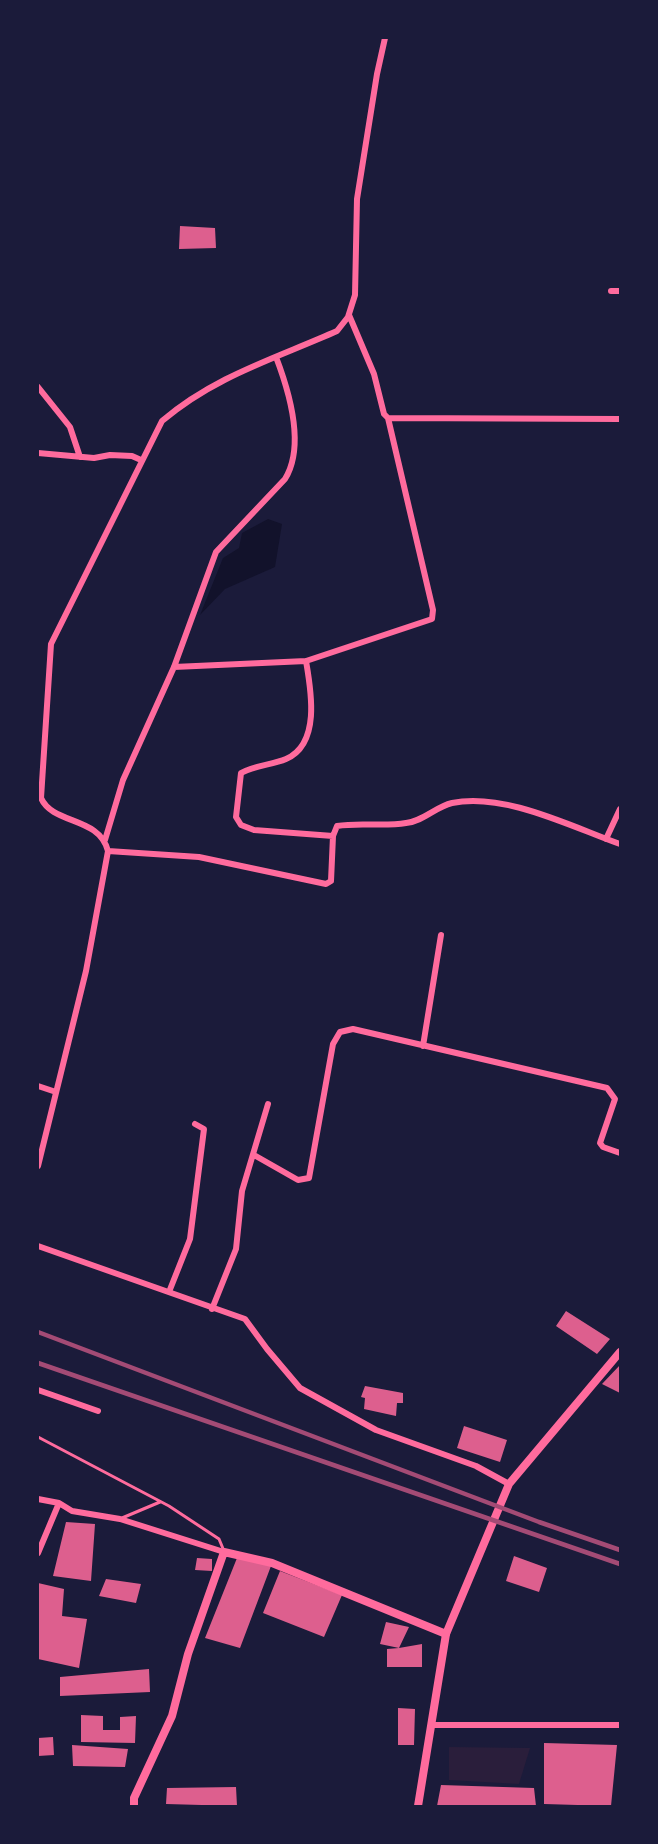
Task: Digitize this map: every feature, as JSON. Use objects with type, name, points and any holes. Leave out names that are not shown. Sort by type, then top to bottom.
[{"type":"main road","points":[[418,1806],[446,1634],[509,1484],[621,1352]]},
{"type":"street","points":[[38,1166],[86,971],[108,851],[105,840],[97,832],[53,811],[41,798],[51,644],[162,421],[182,404],[223,378],[337,331],[349,314],[355,295],[357,199],[376,74],[385,38]]},
{"type":"street","points":[[611,291],[621,291]]},
{"type":"street","points":[[174,667],[306,661],[432,619],[433,610],[388,418],[384,414],[365,348],[349,314]]},
{"type":"street","points":[[105,840],[123,780],[174,667],[216,552],[285,479],[293,465],[291,401],[276,357]]},
{"type":"street","points":[[38,387],[70,427],[80,457]]},
{"type":"street","points":[[388,418],[621,419]]},
{"type":"street","points":[[38,453],[94,458],[110,454],[132,456],[141,460]]},
{"type":"street","points":[[306,661],[313,713],[302,743],[287,759],[241,772],[236,817],[241,825],[254,830],[333,836]]},
{"type":"street","points":[[108,851],[199,857],[326,884],[331,880],[333,836],[337,826],[404,824],[425,818],[442,806],[453,802],[482,801],[514,807],[621,844]]},
{"type":"street","points":[[606,839],[621,809]]},
{"type":"street","points":[[423,1046],[441,935]]},
{"type":"street","points":[[254,1155],[298,1180],[309,1178],[333,1044],[340,1032],[353,1029],[607,1088],[615,1099],[600,1143],[603,1147],[621,1153]]},
{"type":"street","points":[[38,1086],[56,1092]]},
{"type":"street","points":[[212,1309],[236,1249],[242,1191],[268,1104]]},
{"type":"street","points":[[169,1292],[190,1239],[204,1129],[195,1124]]},
{"type":"street","points":[[38,1246],[245,1319],[267,1350],[300,1388],[376,1430],[476,1466],[509,1484]]},
{"type":"street","points":[[38,1390],[98,1411]]},
{"type":"street","points":[[38,1500],[58,1503],[72,1511],[120,1519],[224,1552],[272,1563],[446,1634]]},
{"type":"street","points":[[38,1554],[58,1503]]},
{"type":"street","points":[[134,1806],[134,1798],[172,1716],[188,1654],[224,1552]]},
{"type":"street","points":[[431,1725],[621,1725]]},
{"type":"lane","points":[[38,1437],[161,1502],[219,1539],[224,1552]]},
{"type":"lane","points":[[120,1519],[161,1502]]},
{"type":"shaded area","points":[[268,519],[282,524],[275,567],[225,589],[200,615],[223,558],[239,548],[242,533]]},
{"type":"shaded area","points":[[449,1747],[530,1748],[519,1784],[449,1780]]},
{"type":"building","points":[[180,226],[215,228],[216,248],[179,249]]},
{"type":"building","points":[[566,1311],[610,1339],[597,1354],[556,1326]]},
{"type":"building","points":[[620,1365],[620,1393],[602,1384]]},
{"type":"building","points":[[365,1386],[403,1393],[403,1403],[397,1403],[396,1416],[364,1409],[365,1398],[361,1397]]},
{"type":"building","points":[[464,1426],[507,1440],[500,1462],[457,1448]]},
{"type":"building","points":[[66,1522],[95,1524],[91,1581],[53,1576]]},
{"type":"building","points":[[514,1556],[547,1568],[539,1592],[506,1581]]},
{"type":"building","points":[[197,1558],[212,1559],[212,1571],[195,1570]]},
{"type":"building","points":[[237,1558],[271,1566],[240,1648],[205,1638]]},
{"type":"building","points":[[280,1571],[342,1595],[324,1637],[263,1613]]},
{"type":"building","points":[[106,1579],[141,1584],[136,1603],[99,1596]]},
{"type":"building","points":[[38,1583],[64,1589],[62,1616],[87,1619],[79,1668],[38,1659]]},
{"type":"building","points":[[386,1622],[409,1627],[399,1648],[380,1644]]},
{"type":"building","points":[[422,1644],[422,1667],[387,1667],[387,1649]]},
{"type":"building","points":[[149,1669],[150,1692],[60,1696],[60,1677]]},
{"type":"building","points":[[398,1708],[415,1709],[414,1745],[398,1745]]},
{"type":"building","points":[[81,1715],[103,1716],[103,1730],[120,1730],[120,1717],[136,1716],[135,1743],[81,1742]]},
{"type":"building","points":[[53,1737],[54,1755],[38,1756],[38,1738]]},
{"type":"building","points":[[544,1743],[617,1745],[611,1806],[544,1804]]},
{"type":"building","points":[[72,1745],[128,1749],[125,1767],[73,1766]]},
{"type":"building","points":[[441,1785],[534,1788],[536,1806],[437,1806]]},
{"type":"building","points":[[236,1787],[237,1806],[166,1804],[167,1788]]},
{"type":"railway","points":[[38,1332],[539,1522],[620,1550]]},
{"type":"railway","points":[[38,1363],[620,1564]]}]
